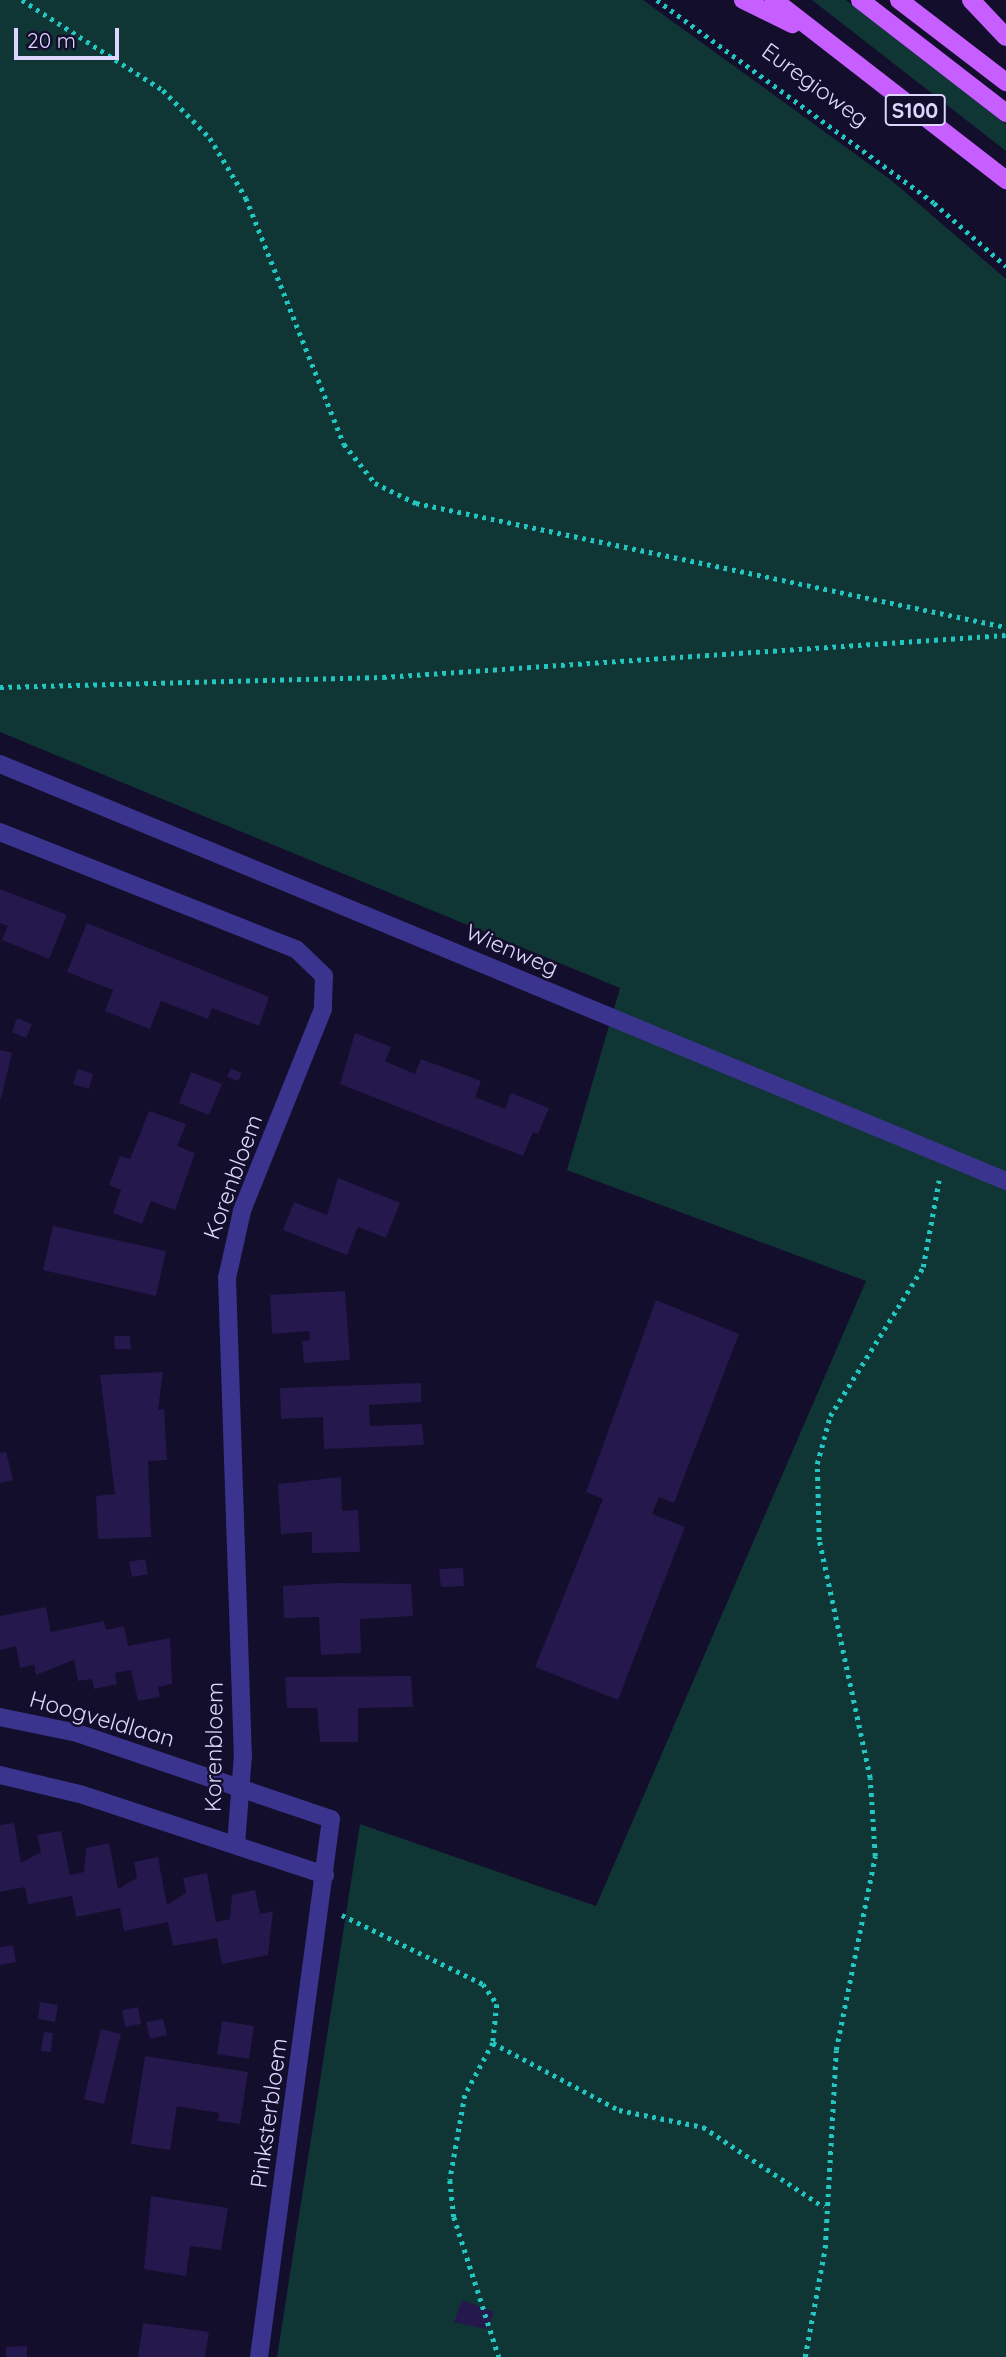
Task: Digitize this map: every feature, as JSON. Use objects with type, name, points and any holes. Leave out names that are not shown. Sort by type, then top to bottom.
[{"type":"main road","points":[[743,0],[824,39]]},
{"type":"main road","name":"Euregioweg","points":[[774,0],[1006,180]]},
{"type":"main road","name":"S100","points":[[860,0],[1006,113]]},
{"type":"main road","points":[[899,0],[1006,82]]},
{"type":"main road","points":[[971,0],[1006,37]]},
{"type":"street","name":"Wienweg","points":[[0,764],[1006,1181]]},
{"type":"street","name":"Korenbloem","points":[[0,832],[296,949],[324,976],[323,1009],[242,1211],[227,1278],[240,1785],[236,1844]]},
{"type":"street","name":"Hoogveldlaan","points":[[0,1717],[77,1733],[240,1785],[331,1819],[325,1875]]},
{"type":"street","points":[[0,1775],[236,1844],[325,1875]]},
{"type":"street","name":"Pinksterbloem","points":[[259,2357],[325,1875]]},
{"type":"path","points":[[22,0],[163,90],[210,138],[246,198],[344,444],[375,483],[416,503],[1006,627]]},
{"type":"path","name":"Euregioweg","points":[[657,0],[934,203],[1006,266]]},
{"type":"path","points":[[0,687],[383,677],[1006,635]]},
{"type":"path","points":[[805,2357],[822,2280],[824,2207],[836,2050],[868,1908],[875,1838],[870,1779],[822,1554],[817,1464],[830,1416],[923,1267],[942,1155]]},
{"type":"path","points":[[323,1905],[483,1984],[497,2004],[493,2043],[465,2095],[450,2180],[454,2217],[499,2357]]},
{"type":"path","points":[[493,2043],[619,2110],[703,2127],[824,2207]]},
{"type":"green space","points":[[0,0],[643,0],[891,180],[1006,279],[1006,2357],[277,2357],[360,1824],[596,1906],[866,1281],[567,1170],[620,988],[0,732]]},
{"type":"green space","points":[[812,0],[846,0],[1006,124],[1006,151]]},
{"type":"building","points":[[0,889],[67,915],[49,959],[2,940],[8,926],[0,923]]},
{"type":"building","points":[[87,923],[269,997],[259,1026],[212,1008],[208,1019],[161,1001],[150,1029],[105,1011],[113,990],[67,972]]},
{"type":"building","points":[[17,1018],[32,1024],[26,1038],[12,1032]]},
{"type":"building","points":[[355,1033],[391,1047],[385,1061],[415,1074],[421,1059],[481,1081],[475,1097],[505,1109],[511,1093],[549,1108],[538,1134],[533,1132],[523,1156],[340,1084]]},
{"type":"building","points":[[0,1050],[12,1053],[1,1099],[0,1099]]},
{"type":"building","points":[[231,1068],[242,1073],[238,1081],[227,1077]]},
{"type":"building","points":[[78,1069],[93,1074],[89,1089],[73,1084]]},
{"type":"building","points":[[191,1072],[222,1084],[209,1115],[179,1103]]},
{"type":"building","points":[[149,1111],[186,1124],[177,1146],[195,1153],[175,1210],[151,1201],[142,1224],[113,1213],[121,1190],[109,1185],[120,1156],[130,1159]]},
{"type":"building","points":[[338,1178],[400,1203],[386,1238],[358,1227],[347,1255],[283,1230],[294,1202],[327,1215]]},
{"type":"building","points":[[53,1226],[166,1251],[156,1296],[43,1270]]},
{"type":"building","points":[[345,1291],[350,1360],[304,1363],[302,1341],[310,1340],[309,1331],[272,1334],[270,1295]]},
{"type":"building","points":[[656,1300],[739,1334],[674,1503],[659,1497],[652,1514],[685,1527],[618,1700],[535,1667],[603,1499],[586,1492]]},
{"type":"building","points":[[114,1336],[130,1336],[131,1349],[115,1349]]},
{"type":"building","points":[[163,1372],[158,1410],[164,1409],[167,1460],[148,1461],[151,1537],[98,1539],[96,1496],[115,1494],[100,1375]]},
{"type":"building","points":[[421,1383],[421,1402],[369,1405],[370,1426],[422,1424],[424,1445],[324,1449],[323,1417],[281,1419],[280,1388]]},
{"type":"building","points":[[6,1452],[13,1480],[0,1483],[0,1453]]},
{"type":"building","points":[[341,1477],[342,1511],[358,1510],[360,1552],[312,1553],[312,1532],[281,1534],[278,1484]]},
{"type":"building","points":[[145,1559],[148,1574],[132,1577],[129,1562]]},
{"type":"building","points":[[463,1568],[464,1586],[441,1587],[439,1569]]},
{"type":"building","points":[[336,1583],[411,1584],[413,1616],[360,1619],[361,1653],[321,1655],[319,1617],[284,1618],[283,1586]]},
{"type":"building","points":[[46,1607],[51,1632],[104,1621],[106,1630],[124,1626],[128,1646],[170,1638],[172,1684],[158,1687],[160,1697],[138,1701],[131,1670],[115,1673],[117,1684],[94,1689],[92,1679],[78,1681],[74,1660],[36,1675],[34,1665],[20,1668],[16,1646],[0,1650],[0,1616]]},
{"type":"building","points":[[411,1676],[413,1707],[358,1708],[358,1742],[320,1742],[317,1708],[287,1708],[285,1677]]},
{"type":"building","points":[[14,1823],[21,1863],[41,1852],[37,1835],[61,1831],[70,1875],[84,1872],[86,1848],[109,1843],[118,1889],[137,1878],[134,1862],[158,1857],[167,1905],[186,1893],[183,1878],[207,1873],[216,1922],[230,1919],[232,1895],[255,1890],[260,1914],[273,1911],[268,1955],[222,1964],[217,1938],[173,1946],[168,1922],[124,1931],[120,1908],[76,1917],[72,1896],[28,1904],[25,1887],[0,1892],[0,1825]]},
{"type":"building","points":[[13,1945],[16,1962],[0,1965],[0,1947]]},
{"type":"building","points":[[40,2002],[58,2005],[55,2022],[38,2019]]},
{"type":"building","points":[[138,2007],[141,2024],[125,2027],[122,2010]]},
{"type":"building","points":[[163,2019],[167,2035],[150,2039],[146,2022]]},
{"type":"building","points":[[222,2021],[254,2026],[249,2059],[217,2054]]},
{"type":"building","points":[[101,2029],[121,2034],[104,2104],[84,2099]]},
{"type":"building","points":[[44,2032],[53,2033],[51,2052],[41,2051]]},
{"type":"building","points":[[145,2056],[248,2072],[240,2124],[218,2121],[219,2113],[177,2106],[170,2150],[131,2144]]},
{"type":"building","points":[[151,2196],[228,2208],[221,2250],[190,2246],[186,2276],[144,2269]]},
{"type":"building","points":[[462,2300],[494,2312],[487,2329],[454,2322]]},
{"type":"building","points":[[143,2323],[209,2332],[205,2357],[138,2357]]},
{"type":"building","points":[[27,2346],[27,2357],[6,2357],[6,2347]]}]
